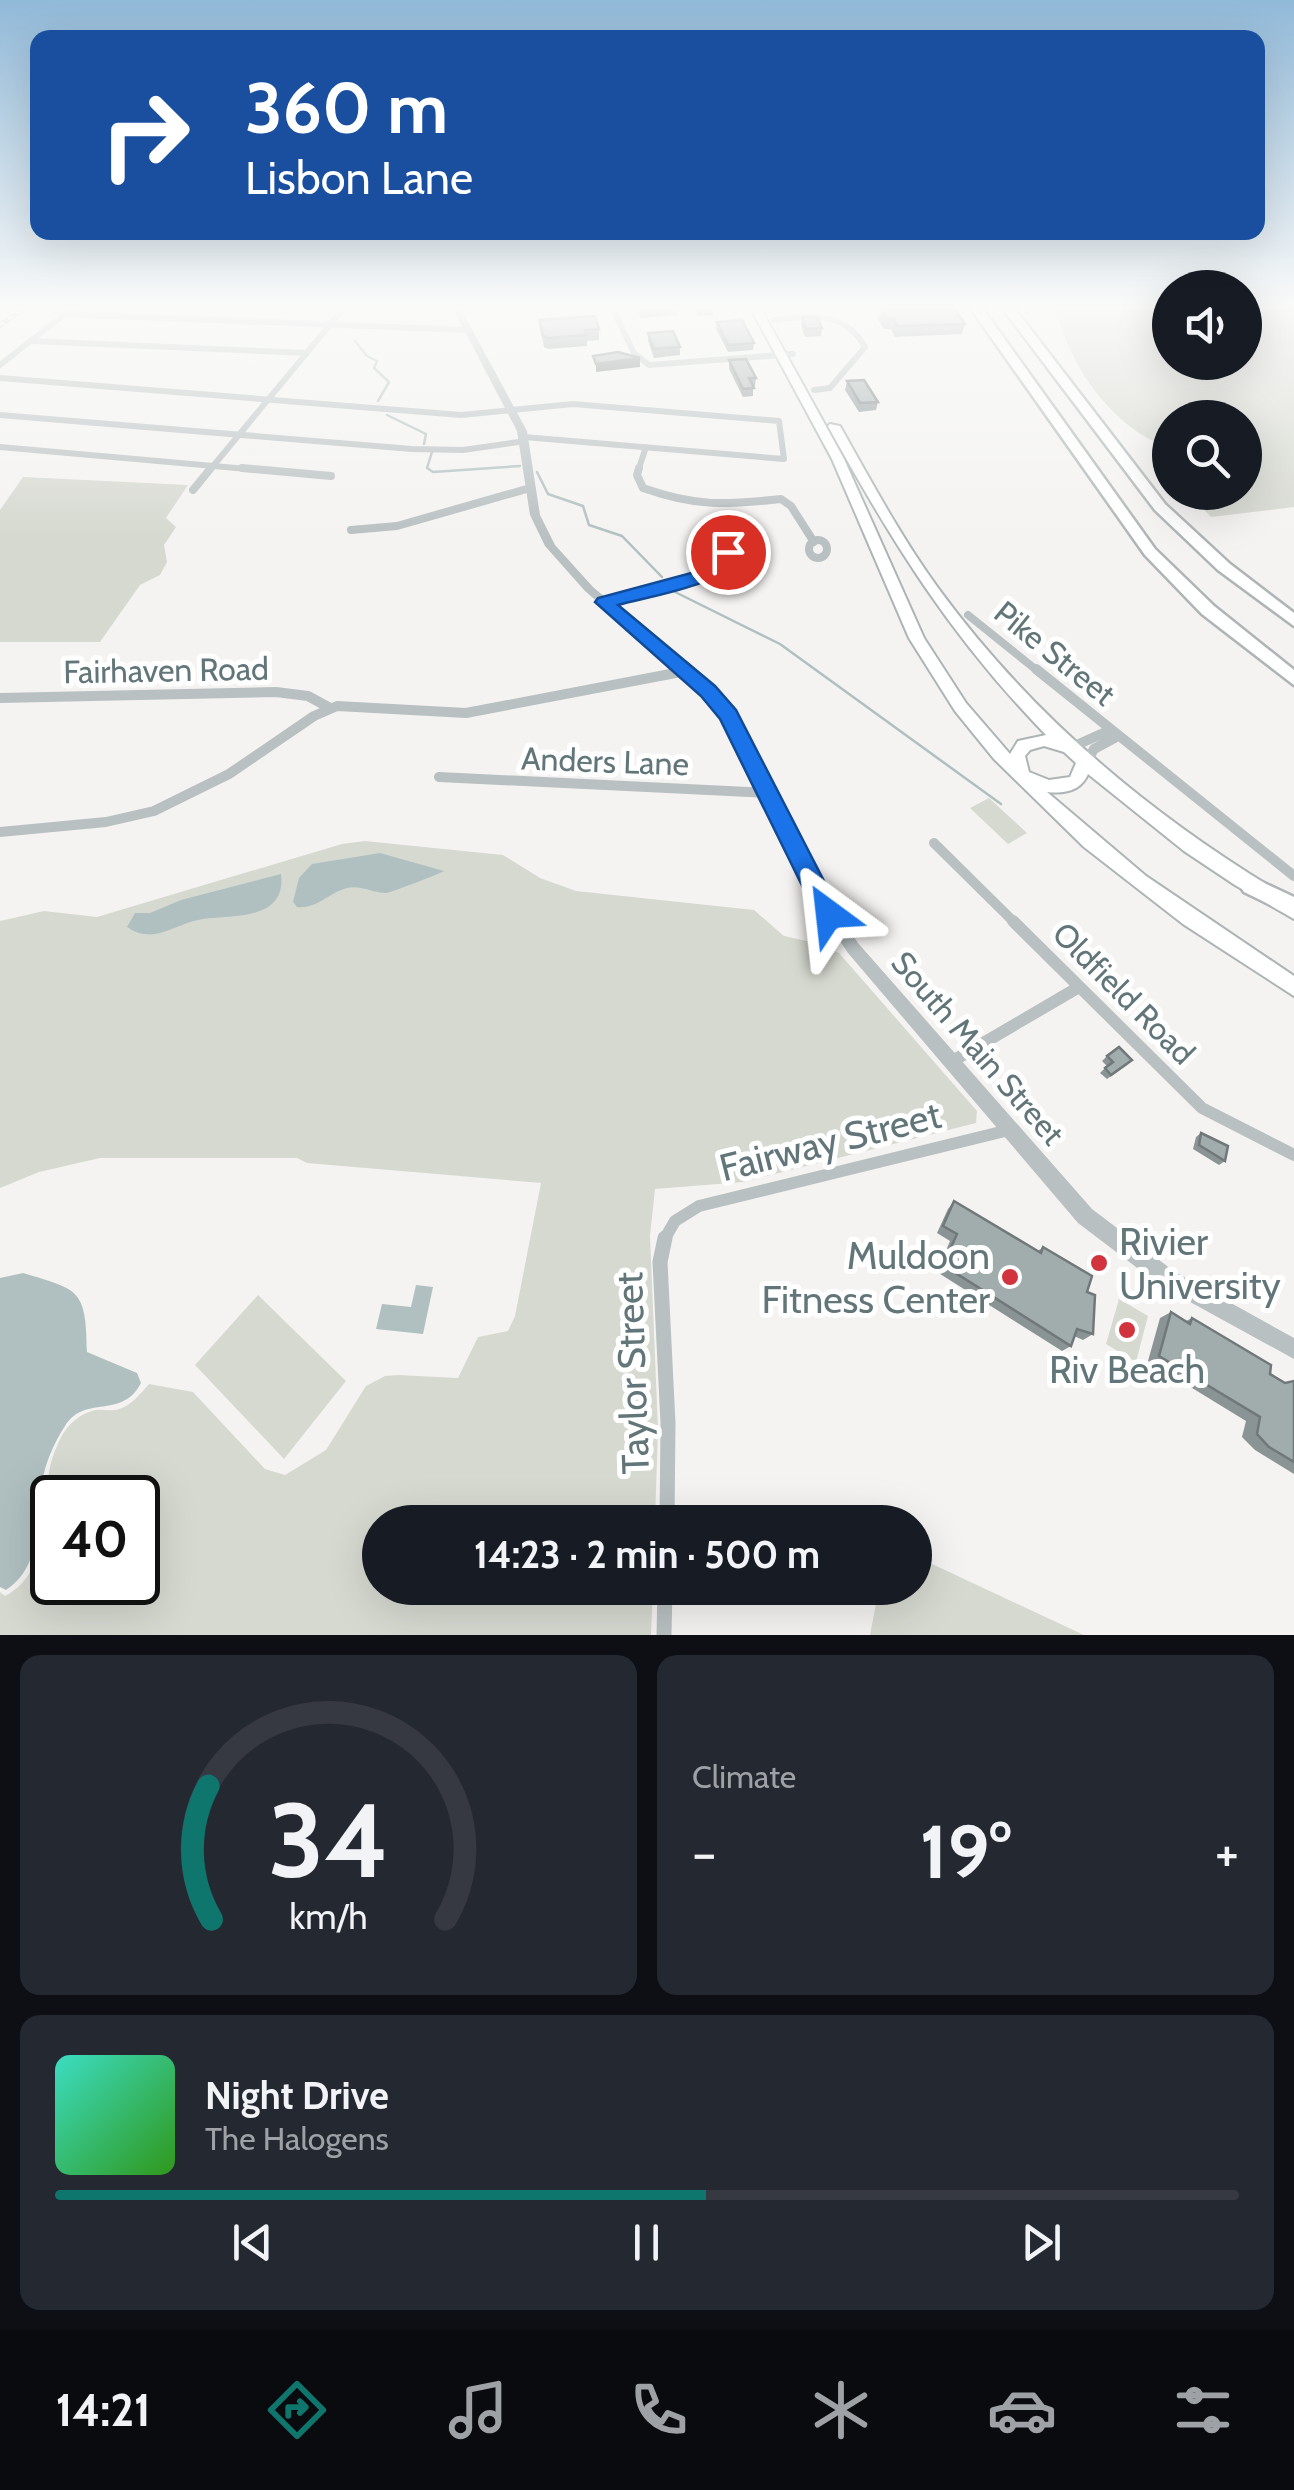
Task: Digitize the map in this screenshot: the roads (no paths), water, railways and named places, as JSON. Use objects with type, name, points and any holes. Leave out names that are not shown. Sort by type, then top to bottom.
[{"type":"highway","points":[[1028,385],[1036,395]]},
{"type":"highway","points":[[1029,385],[1114,507],[1158,560],[1228,628],[1294,679]]},
{"type":"highway","points":[[1067,385],[1131,473],[1167,514],[1214,559],[1294,620]]},
{"type":"highway","points":[[1251,886],[1294,909]]},
{"type":"main road","points":[[803,385],[920,644],[960,704],[1021,776],[1075,828],[1141,882],[1294,987]]},
{"type":"main road","points":[[811,385],[934,592],[983,656],[1085,764],[1164,830],[1251,886]]},
{"type":"main road","points":[[1021,776],[1016,756],[1024,745],[1044,740],[1070,748]]},
{"type":"main road","points":[[1021,776],[1044,786],[1064,787],[1079,778],[1085,764]]},
{"type":"street","points":[[0,415],[436,450],[524,439],[784,460],[779,421],[585,404],[461,415],[98,385]]},
{"type":"street","points":[[194,490],[280,385]]},
{"type":"street","name":"South Main Street","points":[[497,385],[524,439],[535,515],[550,546],[604,602],[686,672],[728,716],[807,877],[840,932],[1086,1216],[1133,1256],[1294,1349]]},
{"type":"street","points":[[814,390],[832,385]]},
{"type":"street","points":[[0,447],[331,476]]},
{"type":"street","points":[[646,447],[637,475],[643,488],[714,506],[781,499],[791,506],[814,542]]},
{"type":"street","points":[[351,530],[400,525],[465,502],[530,488]]},
{"type":"street","points":[[604,602],[717,572],[727,560],[723,540]]},
{"type":"street","name":"Pike Street","points":[[968,615],[1294,876]]},
{"type":"street","points":[[0,832],[106,822],[154,811],[229,774],[330,708],[352,704],[423,713],[466,713],[686,672]]},
{"type":"street","name":"Fairhaven Road","points":[[0,698],[276,692],[308,696],[330,708]]},
{"type":"street","name":"Pike Street","points":[[1070,748],[1114,733]]},
{"type":"street","name":"Pike Street","points":[[1085,764],[1094,749],[1114,733]]},
{"type":"street","name":"Anders Lane","points":[[439,777],[768,794]]},
{"type":"street","name":"Oldfield Road","points":[[934,843],[1202,1108],[1294,1155]]},
{"type":"street","points":[[952,1062],[1078,987]]},
{"type":"street","name":"Fairway Street","points":[[670,1223],[699,1206],[1009,1130]]},
{"type":"street","name":"Taylor Street","points":[[667,1505],[667,1382],[660,1262],[663,1237],[670,1223]]},
{"type":"street","points":[[664,1635],[665,1605]]},
{"type":"waterway","points":[[378,401],[387,385]]},
{"type":"waterway","points":[[387,415],[426,434],[424,444]]},
{"type":"waterway","points":[[432,452],[427,468],[433,472],[520,466]]},
{"type":"waterway","points":[[537,472],[548,494],[583,506],[589,525],[622,536],[662,577]]},
{"type":"waterway","points":[[675,592],[780,644],[1001,804]]},
{"type":"place","name":"Rivier University","points":[[1099,1263]]},
{"type":"place","name":"Muldoon Fitness Center","points":[[1010,1277]]},
{"type":"place","name":"Riv Beach","points":[[1127,1330]]}]
